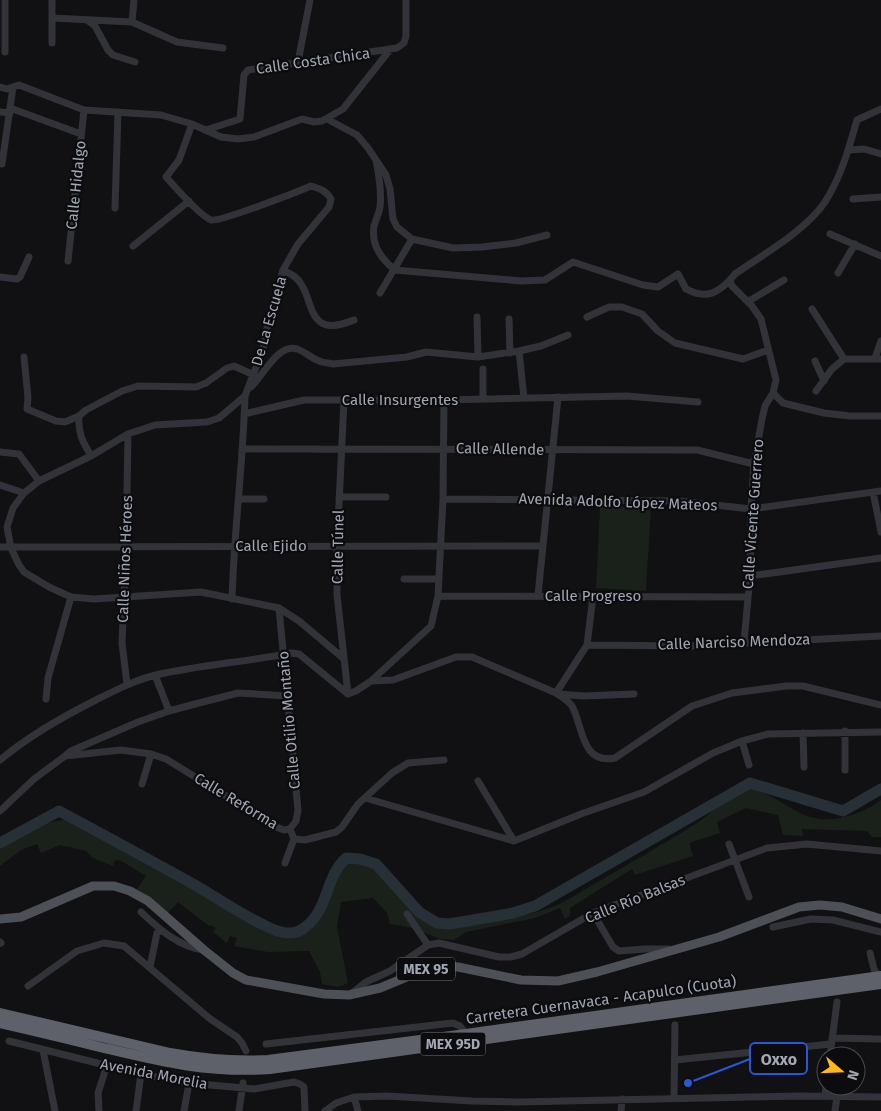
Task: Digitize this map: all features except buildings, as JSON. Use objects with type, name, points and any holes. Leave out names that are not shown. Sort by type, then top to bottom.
[{"type":"highway","name":"Carretera Cuernavaca - Acapulco (Cuota)","points":[[0,1023],[168,1063],[222,1070],[254,1070],[880,979]]},
{"type":"highway","name":"Carretera Cuernavaca - Acapulco (Cuota)","points":[[0,1013],[170,1054],[221,1061],[268,1060],[880,979]]},
{"type":"main road","name":"MEX 95","points":[[0,919],[21,917],[93,886],[114,886],[130,891],[148,901],[204,950],[233,973],[246,980],[324,994],[349,995],[380,988],[426,969],[442,966],[458,967],[521,980],[558,981],[597,972],[719,937],[799,907],[820,905],[842,907],[881,919]]},
{"type":"street","points":[[5,0],[5,52]]},
{"type":"street","points":[[52,0],[52,44]]},
{"type":"street","points":[[132,22],[134,0]]},
{"type":"street","points":[[298,62],[310,0]]},
{"type":"street","name":"Calle Costa Chica","points":[[205,130],[240,120],[244,75],[248,70],[388,51],[397,48],[404,43],[406,36],[406,0]]},
{"type":"street","points":[[52,18],[132,22],[177,42],[223,48]]},
{"type":"street","points":[[86,20],[95,26],[108,50],[113,55],[134,62]]},
{"type":"street","points":[[0,87],[7,89],[19,86],[84,110],[161,115],[192,124],[221,136],[238,139],[254,137],[302,119],[318,122],[327,119],[347,106],[388,51]]},
{"type":"street","points":[[2,164],[13,87]]},
{"type":"street","points":[[376,160],[380,194],[374,228],[375,246],[386,263],[395,270],[521,281],[545,280],[573,262],[643,285],[658,287],[678,274],[686,289],[702,294],[714,293],[735,274],[794,234],[824,204],[835,184],[849,150],[857,120],[881,109]]},
{"type":"street","points":[[0,112],[10,110],[81,134]]},
{"type":"street","name":"Calle Hidalgo","points":[[68,261],[84,110]]},
{"type":"street","points":[[115,208],[118,112]]},
{"type":"street","points":[[327,119],[357,135],[376,160],[386,175],[390,190],[393,219],[397,227],[412,239],[453,248],[482,248],[516,243],[547,235]]},
{"type":"street","points":[[134,246],[189,201],[166,177],[179,160],[192,124]]},
{"type":"street","points":[[849,150],[864,149],[881,154]]},
{"type":"street","name":"De La Escuela","points":[[189,201],[206,217],[215,220],[271,202],[311,186],[320,188],[331,199],[329,208],[298,244],[283,270],[254,375],[247,392]]},
{"type":"street","points":[[853,199],[881,197]]},
{"type":"street","points":[[830,234],[881,256]]},
{"type":"street","points":[[380,293],[412,239]]},
{"type":"street","points":[[838,273],[855,244]]},
{"type":"street","points":[[0,277],[17,279],[20,277],[29,257]]},
{"type":"street","points":[[283,270],[295,276],[302,285],[319,322],[336,325],[354,320]]},
{"type":"street","name":"Calle Vicente Guerrero","points":[[730,280],[732,286],[749,301],[761,319],[776,380],[773,393],[762,419],[754,464],[750,576],[744,642]]},
{"type":"street","points":[[749,301],[784,280]]},
{"type":"street","points":[[588,318],[609,307],[622,307],[642,314],[658,331],[675,343],[743,360],[768,350]]},
{"type":"street","points":[[812,309],[844,359]]},
{"type":"street","points":[[476,317],[478,357]]},
{"type":"street","points":[[509,319],[510,352]]},
{"type":"street","points":[[344,658],[299,621],[279,608],[201,592],[94,599],[71,597],[49,587],[24,572],[11,548],[7,527],[9,517],[24,493],[39,481],[91,456],[128,434],[155,425],[207,422],[219,418],[257,382],[278,354],[286,348],[296,348],[321,362],[334,364],[407,357],[426,352],[478,357],[541,346],[568,335]]},
{"type":"street","points":[[816,391],[832,369],[844,359],[878,359],[881,341]]},
{"type":"street","points":[[519,351],[524,398]]},
{"type":"street","points":[[24,357],[28,398],[27,409],[56,421],[65,422],[122,391],[138,386],[196,387],[206,383],[227,368],[234,366],[254,375]]},
{"type":"street","points":[[815,361],[824,381]]},
{"type":"street","points":[[483,369],[483,399]]},
{"type":"street","points":[[232,599],[234,546],[247,392]]},
{"type":"street","points":[[773,393],[783,403],[824,412],[850,416],[881,416]]},
{"type":"street","name":"Calle Insurgentes","points":[[244,414],[304,400],[444,400],[627,396],[698,402]]},
{"type":"street","points":[[538,596],[558,397]]},
{"type":"street","name":"Calle Túnel","points":[[344,400],[337,546],[337,594],[348,694]]},
{"type":"street","points":[[0,760],[21,742],[58,719],[127,684],[155,675],[290,653],[299,654],[348,694],[371,681],[431,626],[438,596],[439,579],[445,448],[444,400]]},
{"type":"street","points":[[79,416],[78,431],[91,456]]},
{"type":"street","name":"Calle Niños Héroes","points":[[127,684],[122,643],[128,434]]},
{"type":"street","name":"Calle Allende","points":[[243,449],[697,450],[754,464]]},
{"type":"street","points":[[0,452],[19,454],[39,481]]},
{"type":"street","points":[[0,486],[24,493]]},
{"type":"street","points":[[877,491],[881,532]]},
{"type":"street","name":"Avenida Adolfo López Mateos","points":[[443,499],[678,501],[751,509],[877,491]]},
{"type":"street","points":[[339,497],[386,497]]},
{"type":"street","points":[[239,499],[264,499]]},
{"type":"street","name":"Calle Ejido","points":[[0,547],[543,546]]},
{"type":"street","points":[[750,576],[881,558]]},
{"type":"street","points":[[404,578],[439,579]]},
{"type":"street","name":"Calle Progreso","points":[[438,596],[747,597]]},
{"type":"street","points":[[557,694],[587,645],[593,596]]},
{"type":"street","points":[[46,699],[48,678],[71,597]]},
{"type":"street","name":"Calle Otilio Montaño","points":[[279,608],[298,810],[296,821],[290,829]]},
{"type":"street","name":"Calle Narciso Mendoza","points":[[587,645],[692,646],[881,636]]},
{"type":"street","points":[[371,681],[393,680],[456,657],[472,657],[566,699],[572,706],[582,736],[592,753],[598,758],[606,760],[615,758],[692,706],[732,693],[786,686],[803,686],[881,705]]},
{"type":"street","points":[[155,675],[169,711]]},
{"type":"street","points":[[0,811],[34,779],[71,751],[169,711],[238,694],[288,696]]},
{"type":"street","points":[[557,694],[584,696],[634,694]]},
{"type":"street","points":[[365,798],[514,841],[581,814],[644,792],[713,753],[742,741],[768,734],[845,731],[881,732]]},
{"type":"street","points":[[845,731],[845,770]]},
{"type":"street","points":[[803,733],[804,767]]},
{"type":"street","points":[[742,741],[749,766]]},
{"type":"street","name":"Calle Reforma","points":[[65,756],[121,750],[151,754],[166,759],[276,827],[284,830],[290,829],[294,839],[305,840],[336,832],[342,827],[358,804],[392,772],[408,763],[444,760]]},
{"type":"street","points":[[142,784],[151,754]]},
{"type":"street","points":[[478,781],[514,841]]},
{"type":"street","points":[[285,863],[294,839]]},
{"type":"street","points":[[730,844],[734,861],[749,897]]},
{"type":"street","name":"Calle Río Balsas","points":[[428,946],[439,943],[511,957],[522,954],[593,913],[767,848],[808,844],[881,851]]},
{"type":"street","points":[[142,912],[160,931],[193,949],[204,950]]},
{"type":"street","points":[[593,913],[613,947],[619,951],[645,949],[676,950]]},
{"type":"street","points":[[349,995],[366,982],[390,971],[428,946],[407,914]]},
{"type":"street","points":[[773,927],[811,920],[833,920],[881,932]]},
{"type":"street","points":[[150,967],[157,933],[160,931]]},
{"type":"street","points":[[28,986],[77,951],[104,943],[124,946],[209,1018],[237,1037],[246,1051]]},
{"type":"street","points":[[870,953],[874,969],[880,979]]},
{"type":"street","points":[[831,1046],[837,1002]]},
{"type":"street","points":[[266,1044],[452,1023],[460,1026],[466,1034]]},
{"type":"street","points":[[674,1098],[675,1025]]},
{"type":"street","points":[[675,1060],[832,1041],[881,1039]]},
{"type":"street","name":"Avenida Morelia","points":[[9,1041],[141,1074],[189,1083],[261,1088],[294,1082],[304,1087],[305,1111]]},
{"type":"street","points":[[43,1050],[55,1111]]},
{"type":"street","points":[[99,1111],[98,1093],[106,1065]]},
{"type":"street","points":[[136,1111],[141,1074]]},
{"type":"street","points":[[184,1111],[189,1083]]},
{"type":"street","points":[[239,1111],[243,1086]]},
{"type":"street","points":[[325,1111],[336,1103],[354,1097],[387,1096],[518,1102],[825,1096]]},
{"type":"street","points":[[835,1111],[837,1096],[881,1097]]},
{"type":"street","points":[[354,1097],[358,1111]]},
{"type":"street","points":[[621,1111],[622,1099]]},
{"type":"shaded area","points":[[600,506],[651,508],[646,591],[596,588]]},
{"type":"shaded area","points":[[749,788],[768,795],[802,814],[822,819],[849,816],[881,800],[881,837],[872,837],[867,831],[802,829],[803,836],[783,835],[778,815],[746,808],[717,822],[720,833],[689,843],[693,856],[635,875],[632,869],[570,908],[570,916],[565,919],[560,908],[535,918],[466,932],[454,940],[440,939],[413,928],[390,924],[387,913],[373,898],[341,902],[337,927],[348,983],[338,987],[322,984],[320,972],[309,951],[268,952],[234,946],[237,938],[230,936],[227,943],[213,932],[216,928],[209,926],[178,902],[168,913],[137,889],[146,876],[121,861],[115,860],[113,866],[93,858],[86,851],[60,845],[41,853],[37,844],[21,850],[0,866],[0,849],[11,838],[40,824],[69,819],[94,826],[186,884],[262,927],[288,931],[306,927],[317,916],[335,871],[344,860],[358,854],[367,856],[376,862],[410,905],[419,914],[428,919],[438,921],[470,921],[503,918],[545,910],[567,900],[692,826]]},
{"type":"waterway","points":[[0,843],[59,811],[195,885],[249,918],[284,933],[297,932],[310,923],[322,905],[333,876],[346,858],[360,859],[376,864],[419,912],[437,923],[449,924],[513,913],[535,906],[750,783],[843,811],[881,789]]},
{"type":"place","name":"Oxxo","points":[[688,1083]]}]
